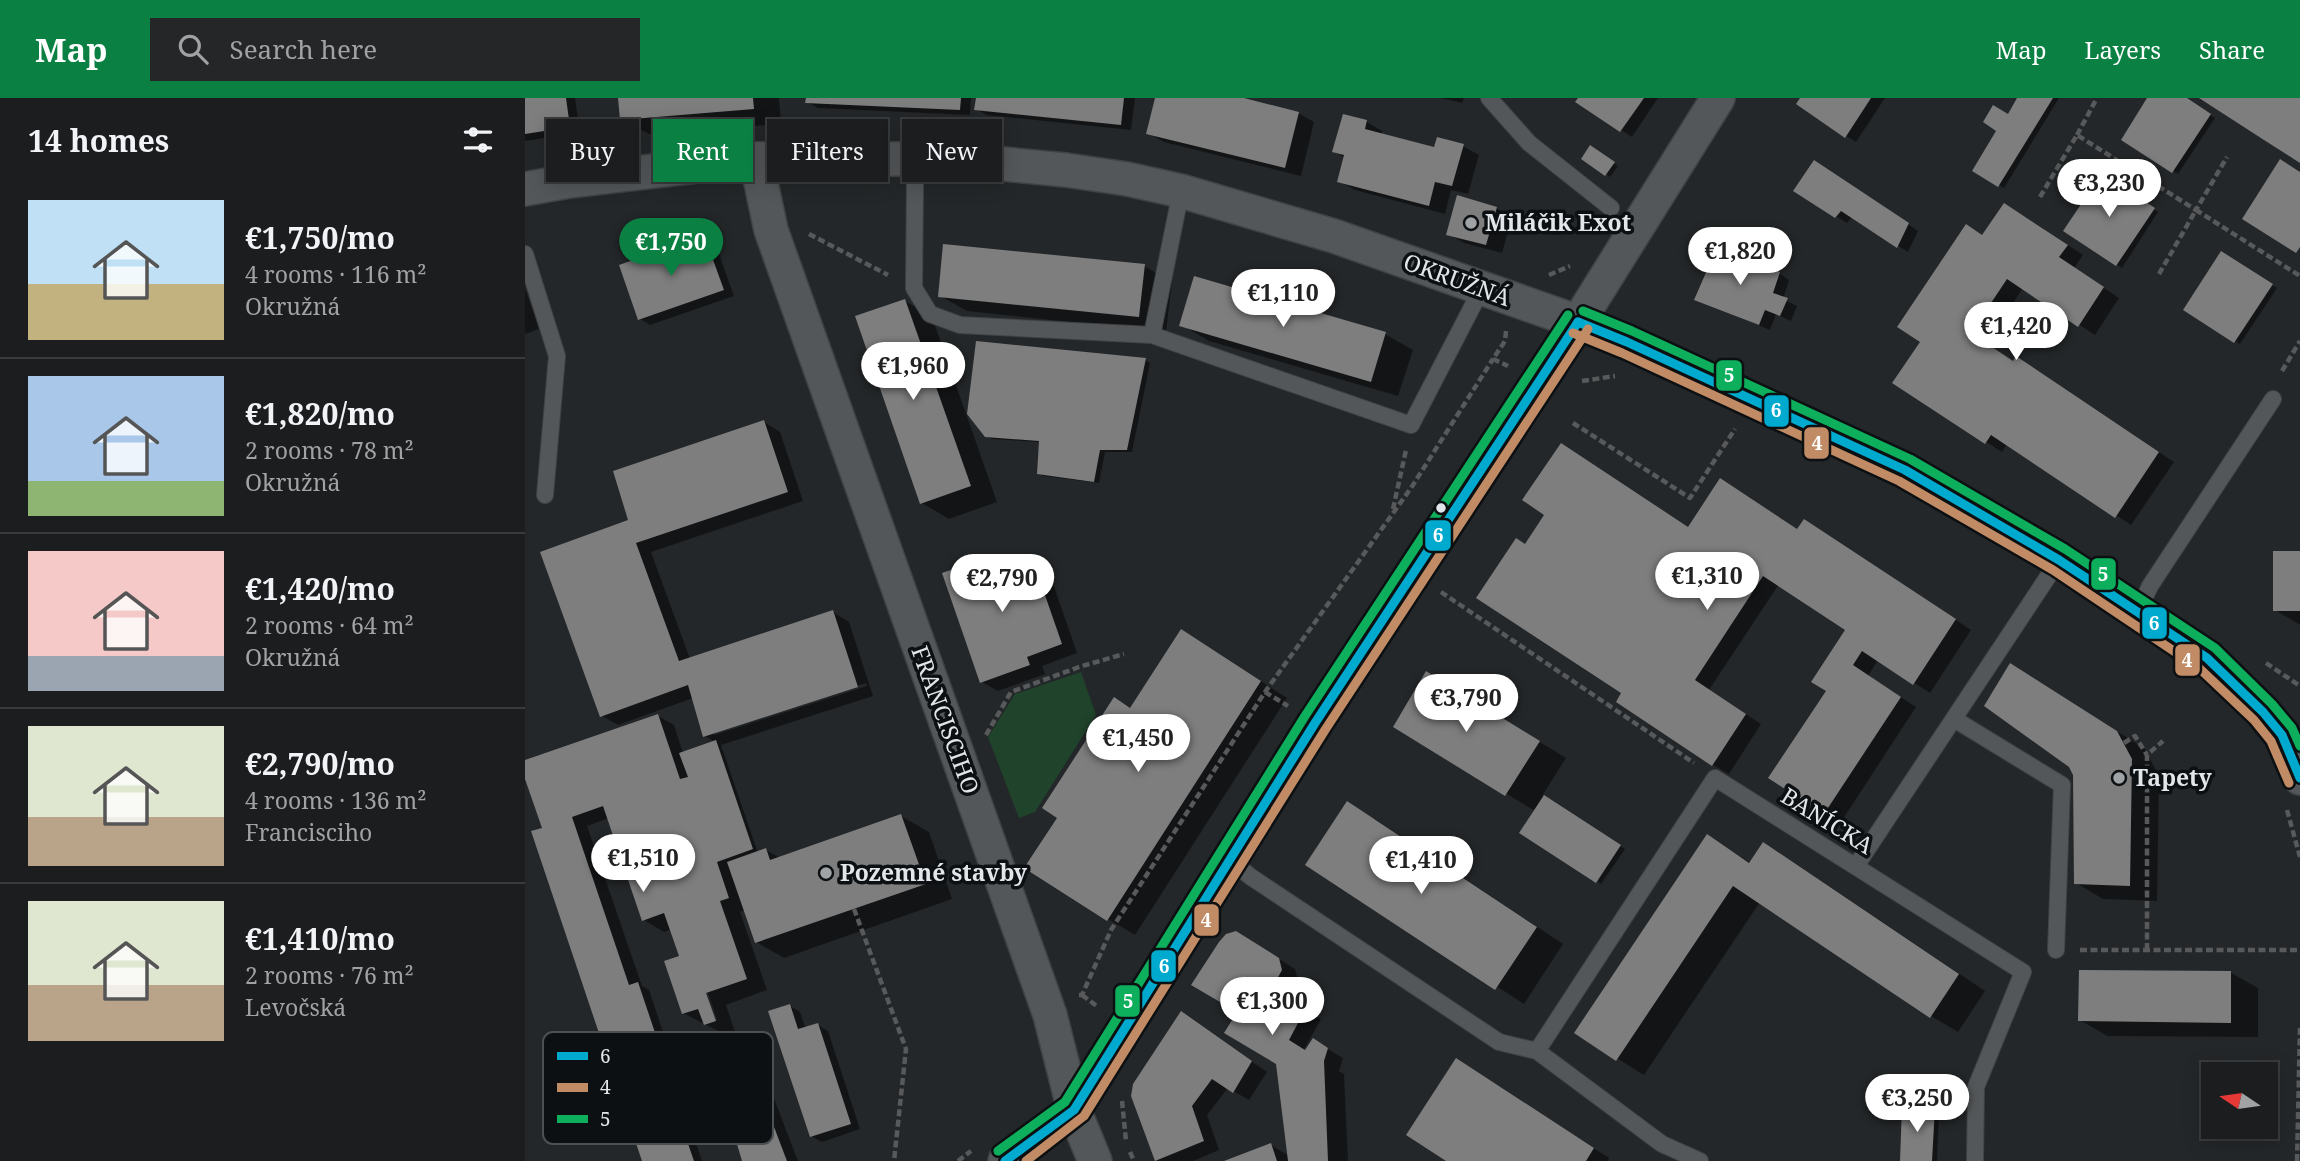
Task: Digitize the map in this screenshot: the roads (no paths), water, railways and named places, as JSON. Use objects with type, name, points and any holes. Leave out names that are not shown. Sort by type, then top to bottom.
[{"type":"street","points":[[1005,1161],[1074,1110],[1315,723],[1578,322],[1718,98]]},
{"type":"street","name":"OKRUŽNÁ","points":[[525,189],[569,181],[756,159],[902,158]]},
{"type":"street","name":"FRANCISCIHO","points":[[756,159],[771,230],[1045,1003],[1074,1110],[1095,1161]]},
{"type":"street","name":"OKRUŽNÁ","points":[[1002,164],[1127,179],[1181,191],[1334,236],[1476,300],[1578,322],[1905,470],[2059,560],[2207,658],[2263,712],[2291,734],[2291,788]]},
{"type":"lane","points":[[1489,98],[1529,144],[1611,208]]},
{"type":"lane","points":[[915,182],[914,288],[930,314],[960,325],[1152,335],[1411,425],[1476,300]]},
{"type":"lane","points":[[1152,335],[1181,191]]},
{"type":"lane","points":[[525,254],[557,355],[545,495]]},
{"type":"lane","points":[[2138,611],[2150,586],[2273,399]]},
{"type":"lane","points":[[1856,866],[2059,560]]},
{"type":"lane","points":[[1954,719],[2062,785],[2056,950]]},
{"type":"lane","name":"BANÍCKA","points":[[1538,1051],[1715,778],[2023,972],[1976,1087],[1975,1161]]},
{"type":"lane","points":[[1230,860],[1251,877],[1499,1042],[1538,1051],[1662,1144],[1700,1161]]},
{"type":"place","name":"Miláčik Exot","points":[[1471,223]]},
{"type":"place","name":"Tapety","points":[[2119,778]]},
{"type":"place","name":"Pozemné stavby","points":[[826,873]]}]
